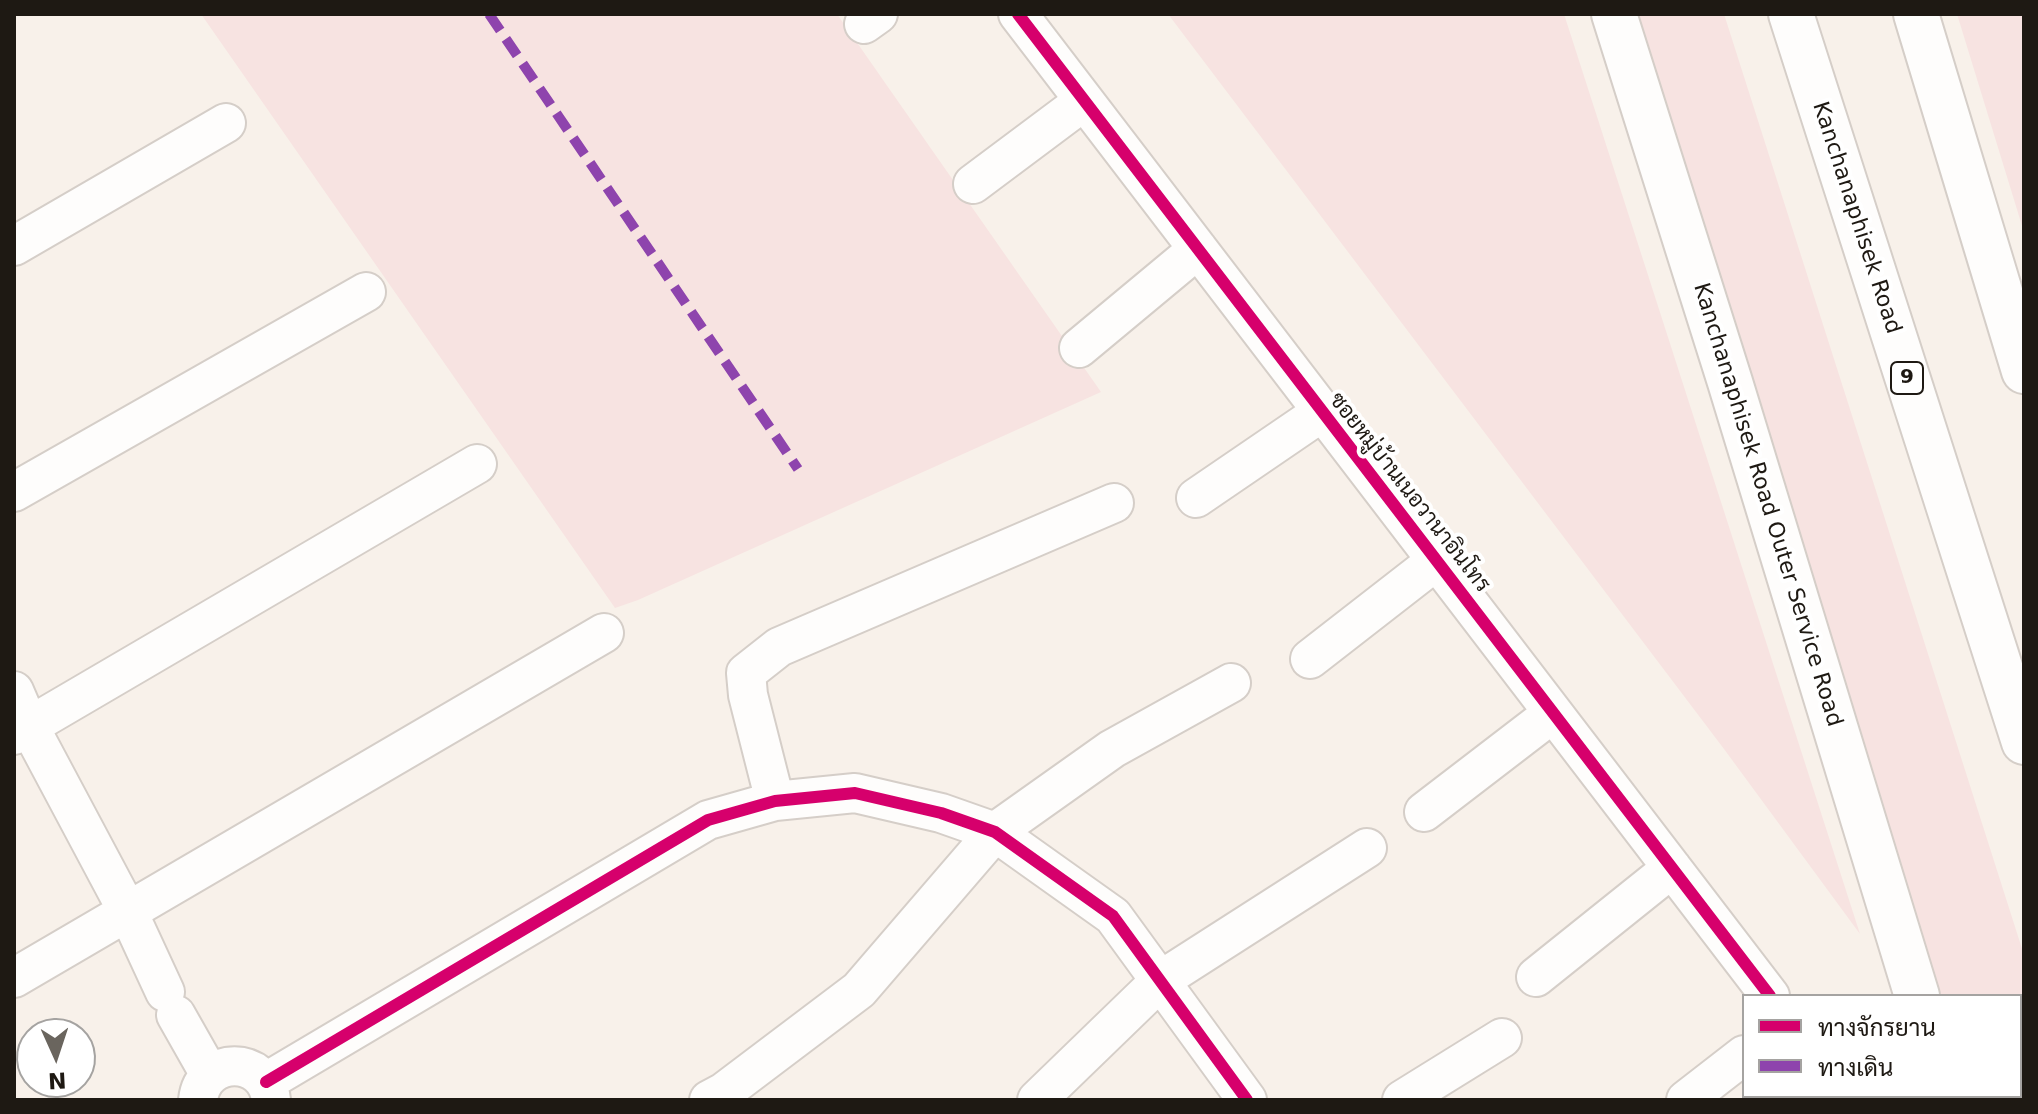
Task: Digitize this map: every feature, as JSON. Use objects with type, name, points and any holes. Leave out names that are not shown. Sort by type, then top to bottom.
[{"type":"main road","name":"Kanchanaphisek Road Outer Service Road","points":[[1614,14],[1916,994]]},
{"type":"main road","name":"Kanchanaphisek Road","points":[[1791,14],[2024,742]]},
{"type":"main road","points":[[1916,14],[2024,371]]},
{"type":"street","name":"ซอยหมู่บ้านเนอวานาอินโทร","points":[[1018,14],[1768,994]]},
{"type":"street","points":[[973,184],[1084,101]]},
{"type":"street","points":[[14,246],[226,123]]},
{"type":"street","points":[[1079,348],[1198,249]]},
{"type":"street","points":[[14,492],[366,292]]},
{"type":"street","points":[[1196,498],[1322,412]]},
{"type":"street","points":[[22,730],[477,464]]},
{"type":"street","points":[[775,801],[748,695],[746,673],[779,647],[1114,503]]},
{"type":"street","points":[[1310,659],[1436,561]]},
{"type":"street","points":[[14,978],[604,633]]},
{"type":"street","points":[[709,1100],[724,1092],[859,990],[995,832],[1112,749],[1231,683]]},
{"type":"street","points":[[14,691],[22,730],[128,912],[204,1087],[221,1068],[233,1066],[246,1067],[257,1073],[268,1091],[708,820],[775,801],[855,793],[941,813],[995,832],[1113,916],[1247,1100]]},
{"type":"street","points":[[1424,812],[1553,713]]},
{"type":"street","points":[[1037,1100],[1161,980],[1367,848]]},
{"type":"street","points":[[1536,977],[1672,868]]},
{"type":"street","points":[[1402,1100],[1502,1038]]},
{"type":"street","points":[[1686,1100],[1742,1057]]},
{"type":"shaded area","points":[[201,14],[837,14],[1101,392],[615,608]]},
{"type":"shaded area","points":[[1168,14],[1564,14],[1860,934],[1724,749]]},
{"type":"shaded area","points":[[1632,14],[1724,14],[2024,955],[2024,1100],[1972,1098],[2022,1098],[2022,994],[1938,994]]},
{"type":"shaded area","points":[[1957,14],[2024,14],[2024,233],[2023,229]]},
{"type":"marked path","points":[[489,14],[798,469]]},
{"type":"cycle path","points":[[1018,14],[1768,994]]},
{"type":"cycle path","points":[[266,1082],[708,820],[775,801],[855,793],[941,813],[995,832],[1113,916],[1247,1100]]}]
